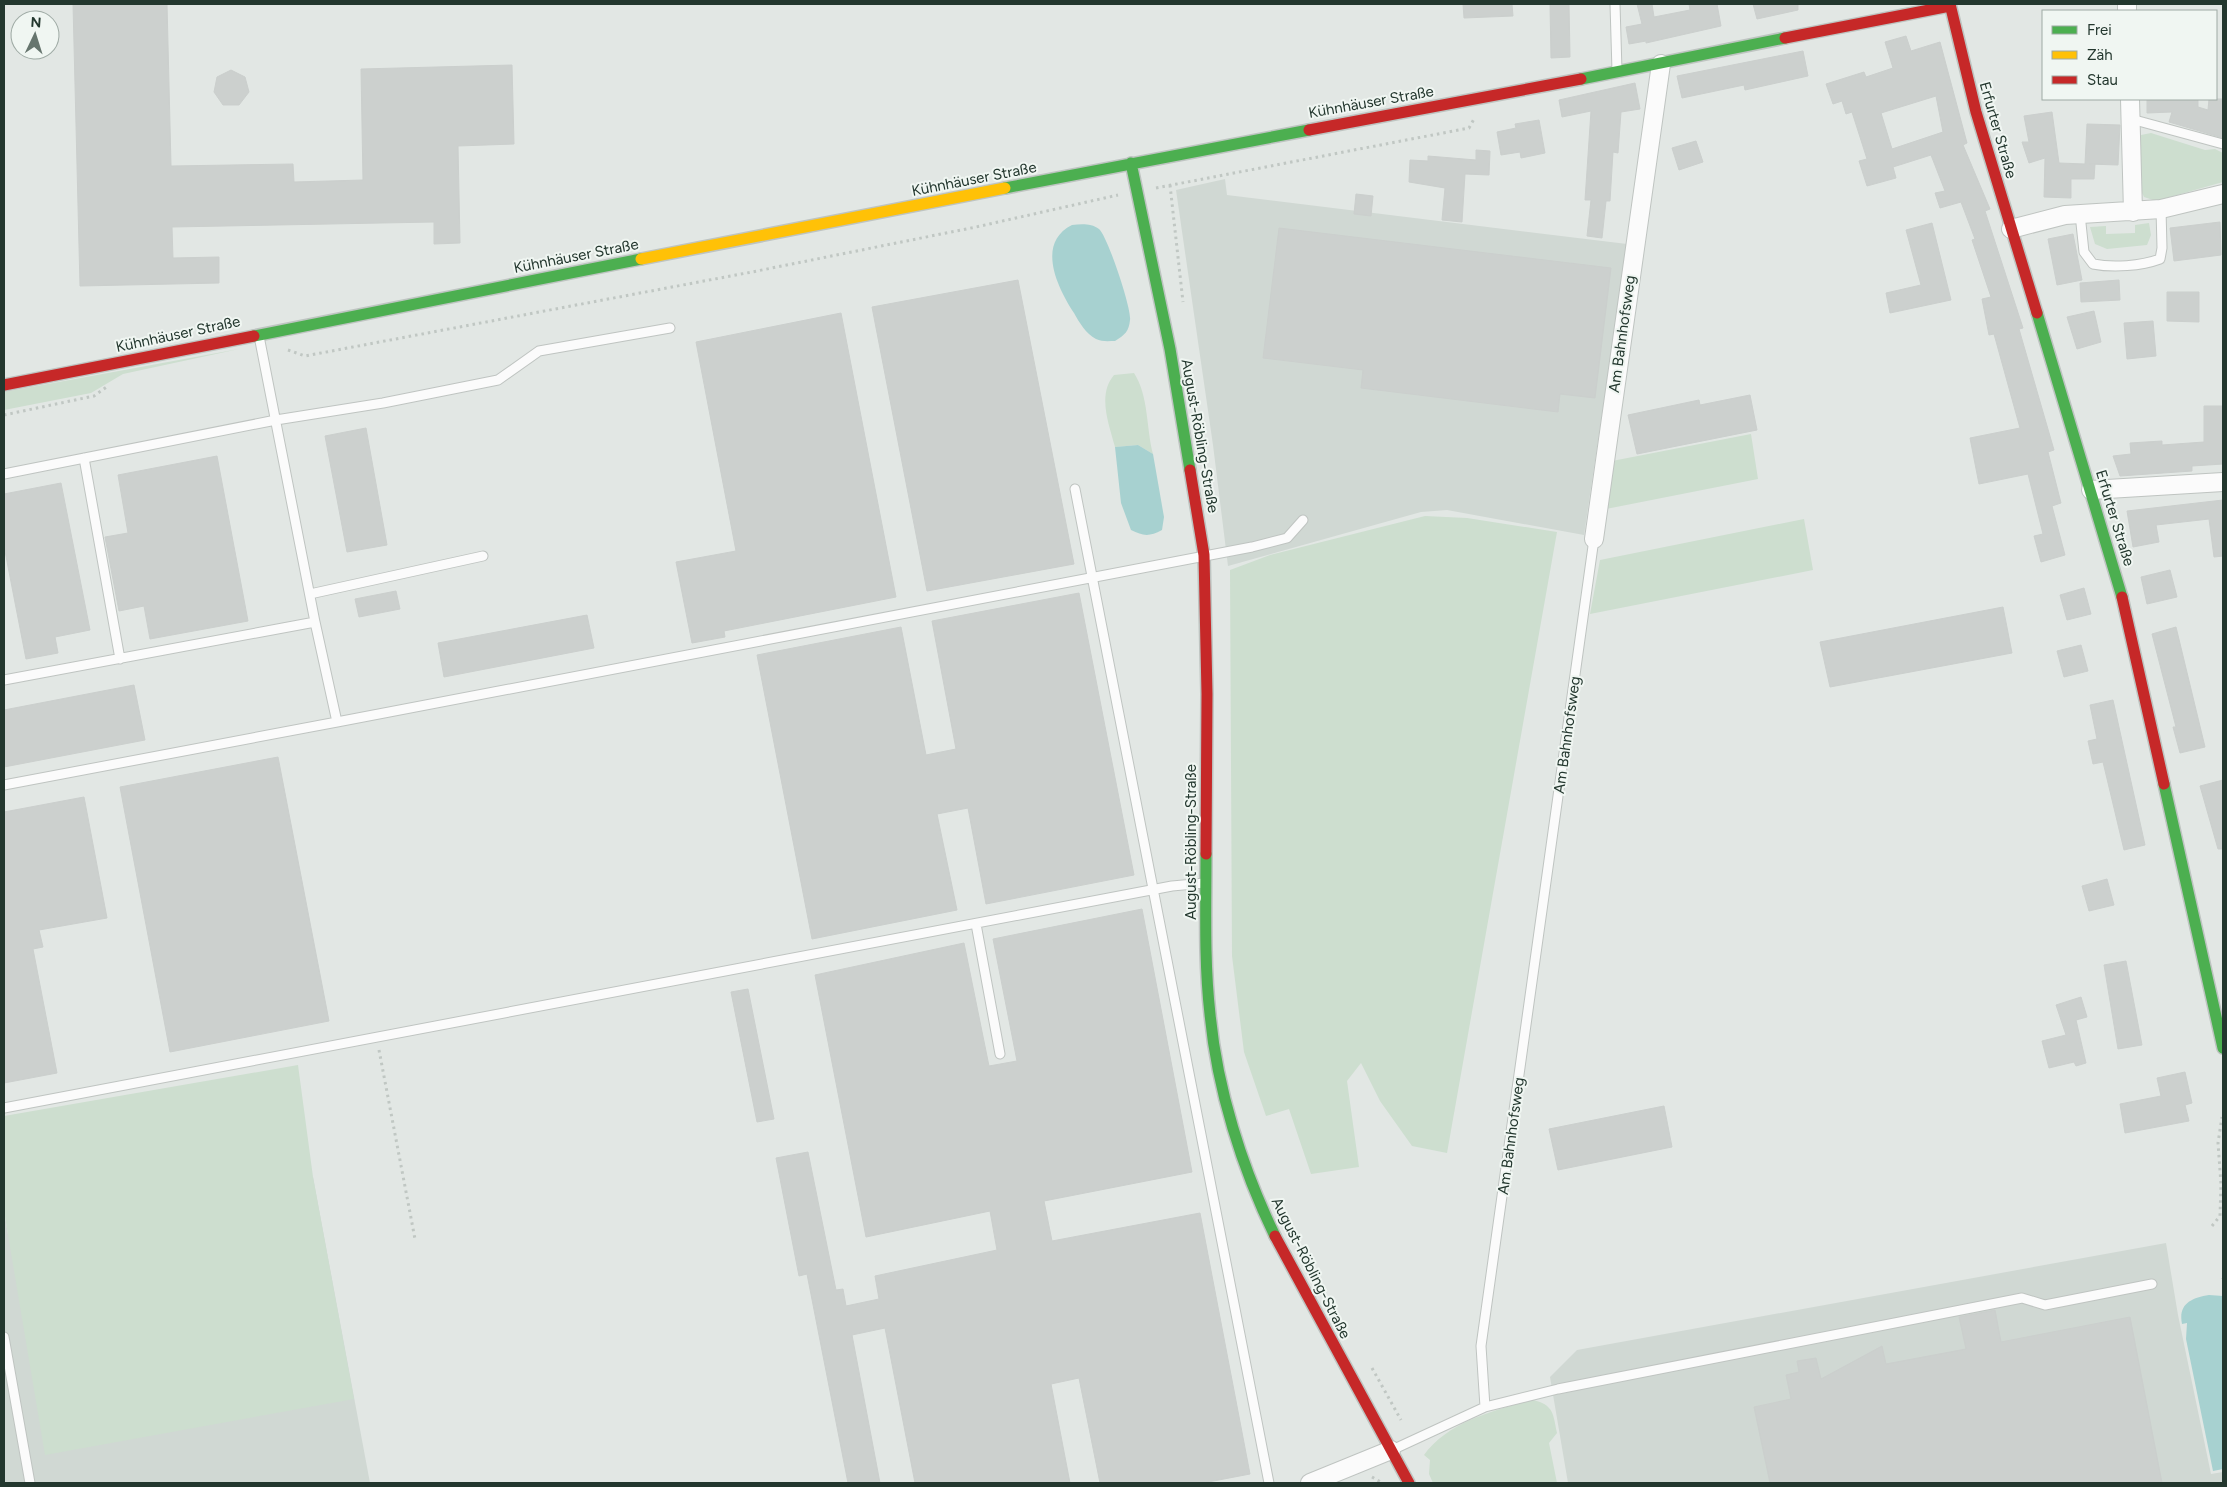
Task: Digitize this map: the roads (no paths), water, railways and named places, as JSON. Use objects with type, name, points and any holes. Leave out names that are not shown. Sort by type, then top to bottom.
[{"type":"street","name":"Kühnhäuser Straße","points":[[4,385],[258,333],[1131,163],[1834,32],[1950,5]]},
{"type":"street","name":"Erfurter Straße","points":[[1950,5],[1976,112],[2121,591],[2220,1014],[2223,1048]]},
{"type":"street","name":"Am Bahnhofsweg","points":[[1594,539],[1661,64]]},
{"type":"street","points":[[2130,100],[2133,212]]},
{"type":"street","name":"August-Röbling-Straße","points":[[1131,163],[1177,388],[1204,555],[1207,694],[1206,964],[1210,1016],[1221,1077],[1236,1135],[1254,1187],[1274,1235],[1409,1483]]},
{"type":"street","points":[[2011,229],[2065,215],[2161,209],[2223,194]]},
{"type":"street","points":[[2091,490],[2223,482]]},
{"type":"street","points":[[1310,1483],[1391,1450]]},
{"type":"lane","points":[[1615,4],[1617,72]]},
{"type":"lane","points":[[2131,119],[2223,144]]},
{"type":"lane","points":[[2080,214],[2084,252],[2093,264],[2150,263],[2160,259],[2162,248],[2161,209]]},
{"type":"lane","points":[[4,474],[276,420],[383,403],[498,380],[539,351],[670,328]]},
{"type":"lane","points":[[258,333],[315,622],[337,722]]},
{"type":"lane","points":[[84,458],[120,659]]},
{"type":"lane","points":[[1075,489],[1269,1483]]},
{"type":"lane","points":[[4,784],[337,722],[1204,555],[1287,538],[1303,520]]},
{"type":"lane","name":"Am Bahnhofsweg","points":[[1486,1407],[1481,1346],[1594,539]]},
{"type":"lane","points":[[310,594],[483,556]]},
{"type":"lane","points":[[4,680],[315,622]]},
{"type":"lane","points":[[4,1108],[1154,890],[1206,882]]},
{"type":"lane","points":[[976,924],[1000,1054]]},
{"type":"lane","points":[[1391,1450],[1486,1407],[1558,1390],[2022,1298],[2045,1305],[2152,1284]]},
{"type":"lane","points":[[4,1337],[30,1483]]},
{"type":"water","points":[[1082,224],[1096,227],[1103,234],[1108,244],[1130,313],[1129,327],[1115,341],[1098,340],[1086,331],[1061,291],[1056,278],[1052,254],[1055,243],[1061,233],[1072,225]]},
{"type":"water","points":[[1138,445],[1153,454],[1164,517],[1162,530],[1150,535],[1139,534],[1131,530],[1121,503],[1115,447]]},
{"type":"water","points":[[2209,1295],[2223,1296],[2223,1469],[2213,1471],[2186,1339],[2187,1323],[2182,1324],[2181,1317],[2187,1303]]}]
